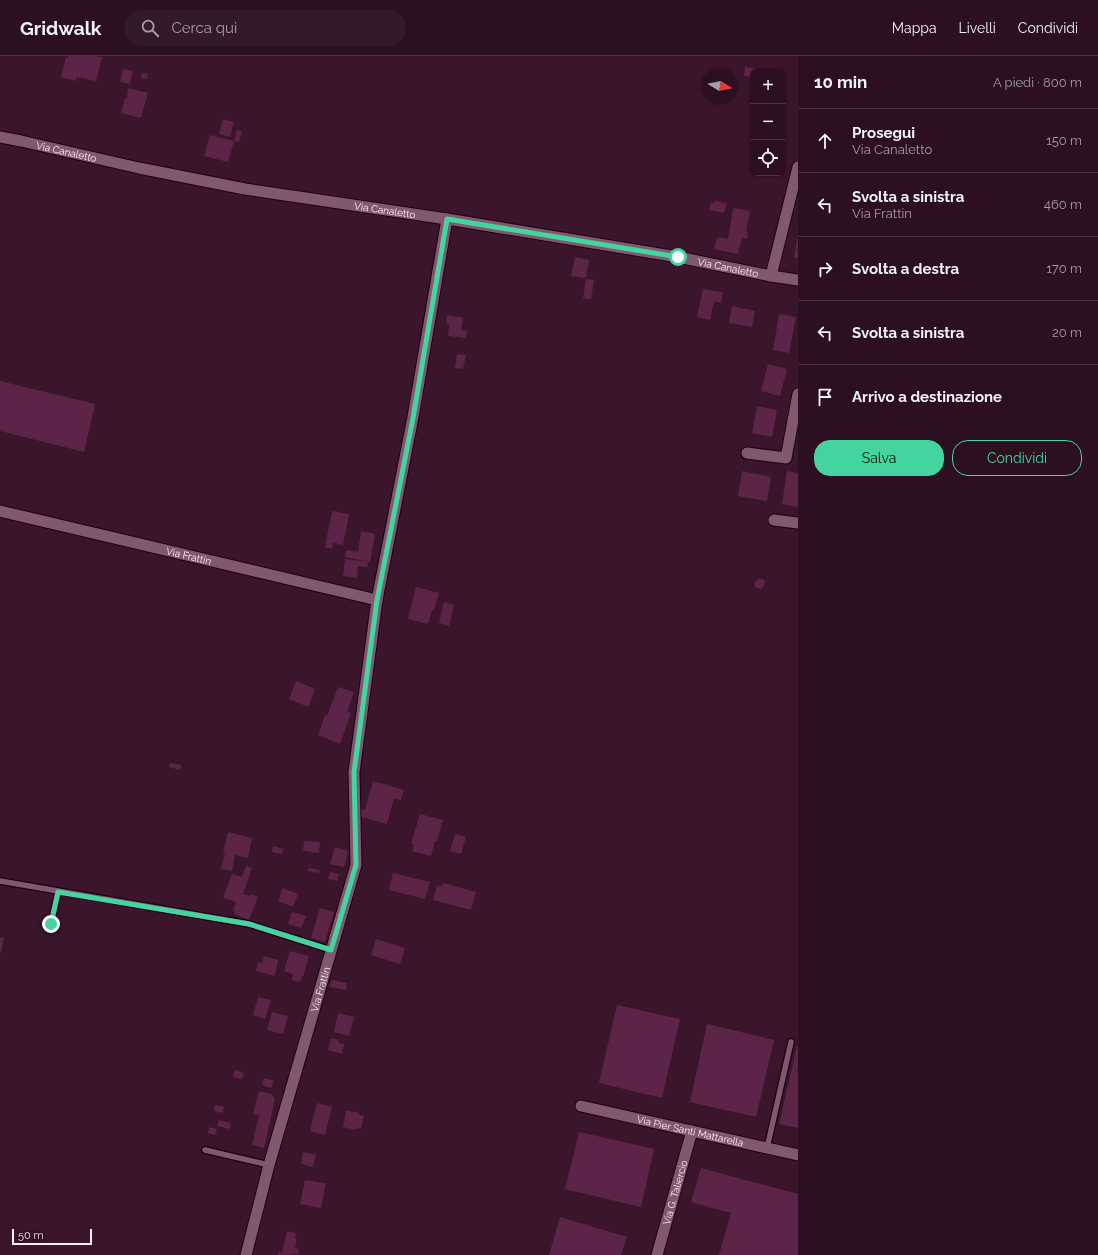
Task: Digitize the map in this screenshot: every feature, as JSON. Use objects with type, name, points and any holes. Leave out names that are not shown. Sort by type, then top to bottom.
[{"type":"street","name":"Via Canaletto","points":[[0,137],[139,168],[245,189],[447,219],[678,257],[798,280]]},
{"type":"street","name":"Via Canaletto","points":[[771,276],[798,167]]},
{"type":"street","name":"Via Frattin","points":[[246,1255],[269,1165],[356,865],[354,772],[377,600],[413,418],[447,219]]},
{"type":"street","points":[[747,453],[786,458],[798,394]]},
{"type":"street","name":"Via Frattin","points":[[0,511],[377,600]]},
{"type":"street","points":[[774,520],[798,524]]},
{"type":"street","name":"Via Pier Santi Mattarella","points":[[582,1106],[798,1156]]},
{"type":"street","name":"Via G. Taliercio","points":[[657,1255],[692,1131]]},
{"type":"lane","points":[[0,880],[58,892],[249,924],[331,950]]},
{"type":"lane","points":[[51,924],[58,892]]},
{"type":"lane","points":[[767,1148],[791,1042]]},
{"type":"lane","points":[[204,1150],[269,1165]]},
{"type":"building","points":[[68,56],[102,57],[96,81],[77,77],[76,81],[61,77],[66,57],[68,58]]},
{"type":"building","points":[[745,67],[752,68],[750,68],[750,77],[744,76]]},
{"type":"building","points":[[123,69],[133,71],[130,84],[120,82]]},
{"type":"building","points":[[142,73],[148,74],[147,79],[141,78]]},
{"type":"building","points":[[128,88],[148,93],[141,118],[121,113],[125,98],[127,99]]},
{"type":"building","points":[[223,119],[234,122],[230,137],[219,134]]},
{"type":"building","points":[[237,130],[242,131],[239,142],[234,141]]},
{"type":"building","points":[[210,135],[234,141],[228,162],[204,156]]},
{"type":"building","points":[[715,201],[727,203],[724,213],[709,210],[711,202],[714,203]]},
{"type":"building","points":[[733,208],[750,211],[746,231],[748,232],[747,239],[742,238],[738,254],[714,249],[717,237],[728,239]]},
{"type":"building","points":[[797,239],[798,258],[794,258]]},
{"type":"building","points":[[575,257],[589,260],[586,278],[571,276]]},
{"type":"building","points":[[586,279],[594,280],[591,299],[583,298]]},
{"type":"building","points":[[703,289],[723,292],[721,303],[714,301],[710,320],[697,317]]},
{"type":"building","points":[[732,306],[755,311],[752,327],[729,323]]},
{"type":"building","points":[[779,314],[796,317],[789,353],[773,350]]},
{"type":"building","points":[[447,315],[463,318],[461,330],[467,331],[466,338],[448,336],[449,325],[446,324]]},
{"type":"building","points":[[457,354],[466,355],[463,369],[455,368]]},
{"type":"building","points":[[768,364],[787,369],[780,396],[761,391]]},
{"type":"building","points":[[0,381],[95,404],[84,452],[0,431]]},
{"type":"building","points":[[757,406],[777,410],[772,437],[752,433]]},
{"type":"building","points":[[742,471],[771,477],[767,501],[738,496]]},
{"type":"building","points":[[787,471],[798,473],[798,507],[782,504]]},
{"type":"building","points":[[332,511],[349,514],[343,545],[333,543],[332,549],[325,547]]},
{"type":"building","points":[[361,531],[375,534],[370,562],[345,557],[346,550],[358,552]]},
{"type":"building","points":[[345,559],[368,562],[367,567],[358,566],[357,578],[343,576]]},
{"type":"building","points":[[759,579],[763,579],[765,582],[761,589],[755,587],[755,582]]},
{"type":"building","points":[[416,587],[439,593],[428,624],[408,619]]},
{"type":"building","points":[[444,602],[454,605],[449,626],[439,623]]},
{"type":"building","points":[[296,681],[315,689],[308,707],[289,699]]},
{"type":"building","points":[[338,687],[354,692],[347,712],[351,713],[340,744],[318,735],[325,715],[327,716]]},
{"type":"building","points":[[170,763],[181,765],[180,770],[169,767]]},
{"type":"building","points":[[373,781],[404,790],[401,800],[394,798],[387,824],[358,816],[360,808],[365,810]]},
{"type":"building","points":[[420,814],[443,820],[431,856],[412,851],[414,845],[411,844]]},
{"type":"building","points":[[228,832],[252,838],[248,858],[235,855],[232,871],[221,869]]},
{"type":"building","points":[[455,834],[466,837],[461,854],[450,851]]},
{"type":"building","points":[[304,841],[320,842],[319,853],[303,851]]},
{"type":"building","points":[[273,846],[284,849],[282,854],[272,852]]},
{"type":"building","points":[[335,847],[348,851],[344,867],[330,864]]},
{"type":"building","points":[[246,866],[252,868],[243,894],[249,896],[251,894],[258,897],[249,920],[234,914],[235,911],[233,911],[236,902],[223,898],[232,874],[242,877]]},
{"type":"building","points":[[308,868],[320,870],[319,873],[308,871]]},
{"type":"building","points":[[330,872],[339,874],[337,881],[328,879]]},
{"type":"building","points":[[393,873],[430,882],[425,899],[389,890]]},
{"type":"building","points":[[443,883],[476,892],[471,910],[433,900],[437,885],[442,886]]},
{"type":"building","points":[[283,888],[298,894],[293,907],[278,901]]},
{"type":"building","points":[[320,908],[334,912],[325,942],[311,938]]},
{"type":"building","points":[[292,912],[306,916],[301,928],[288,924]]},
{"type":"building","points":[[0,937],[4,938],[1,953],[0,953]]},
{"type":"building","points":[[376,939],[405,948],[400,964],[371,955]]},
{"type":"building","points":[[290,951],[309,956],[300,982],[292,980],[293,974],[284,971]]},
{"type":"building","points":[[264,956],[278,960],[275,976],[256,971],[258,962],[262,963]]},
{"type":"building","points":[[331,980],[347,983],[346,990],[330,987]]},
{"type":"building","points":[[258,997],[271,1000],[265,1019],[253,1015]]},
{"type":"building","points":[[617,1005],[680,1019],[662,1098],[599,1083]]},
{"type":"building","points":[[272,1012],[288,1016],[283,1034],[267,1030]]},
{"type":"building","points":[[338,1013],[354,1017],[349,1036],[334,1032]]},
{"type":"building","points":[[707,1024],[774,1040],[756,1117],[690,1102]]},
{"type":"building","points":[[331,1038],[339,1040],[338,1043],[344,1044],[342,1054],[328,1050]]},
{"type":"building","points":[[798,1046],[798,1128],[779,1124]]},
{"type":"building","points":[[235,1070],[244,1073],[242,1079],[233,1077]]},
{"type":"building","points":[[264,1078],[274,1081],[271,1088],[262,1085]]},
{"type":"building","points":[[259,1091],[272,1094],[275,1099],[264,1148],[252,1145],[259,1115],[253,1114]]},
{"type":"building","points":[[317,1103],[332,1107],[325,1135],[310,1131]]},
{"type":"building","points":[[215,1105],[224,1107],[222,1113],[214,1111]]},
{"type":"building","points":[[346,1110],[360,1113],[359,1115],[364,1116],[361,1129],[357,1128],[356,1130],[343,1127]]},
{"type":"building","points":[[219,1120],[231,1123],[230,1129],[217,1126]]},
{"type":"building","points":[[209,1127],[217,1129],[215,1135],[208,1133]]},
{"type":"building","points":[[579,1132],[654,1149],[641,1207],[565,1189]]},
{"type":"building","points":[[303,1152],[316,1155],[313,1167],[301,1164]]},
{"type":"building","points":[[701,1168],[798,1194],[798,1255],[719,1255],[731,1213],[691,1202]]},
{"type":"building","points":[[305,1180],[326,1183],[321,1208],[300,1204]]},
{"type":"building","points":[[560,1217],[627,1237],[621,1255],[549,1255]]},
{"type":"building","points":[[287,1231],[296,1233],[295,1238],[297,1239],[295,1248],[299,1249],[298,1254],[278,1255],[278,1252],[282,1253]]},
{"type":"route","points":[[51,924],[58,892],[249,924],[331,950],[356,865],[354,772],[377,600],[413,418],[447,219],[678,257]]}]
